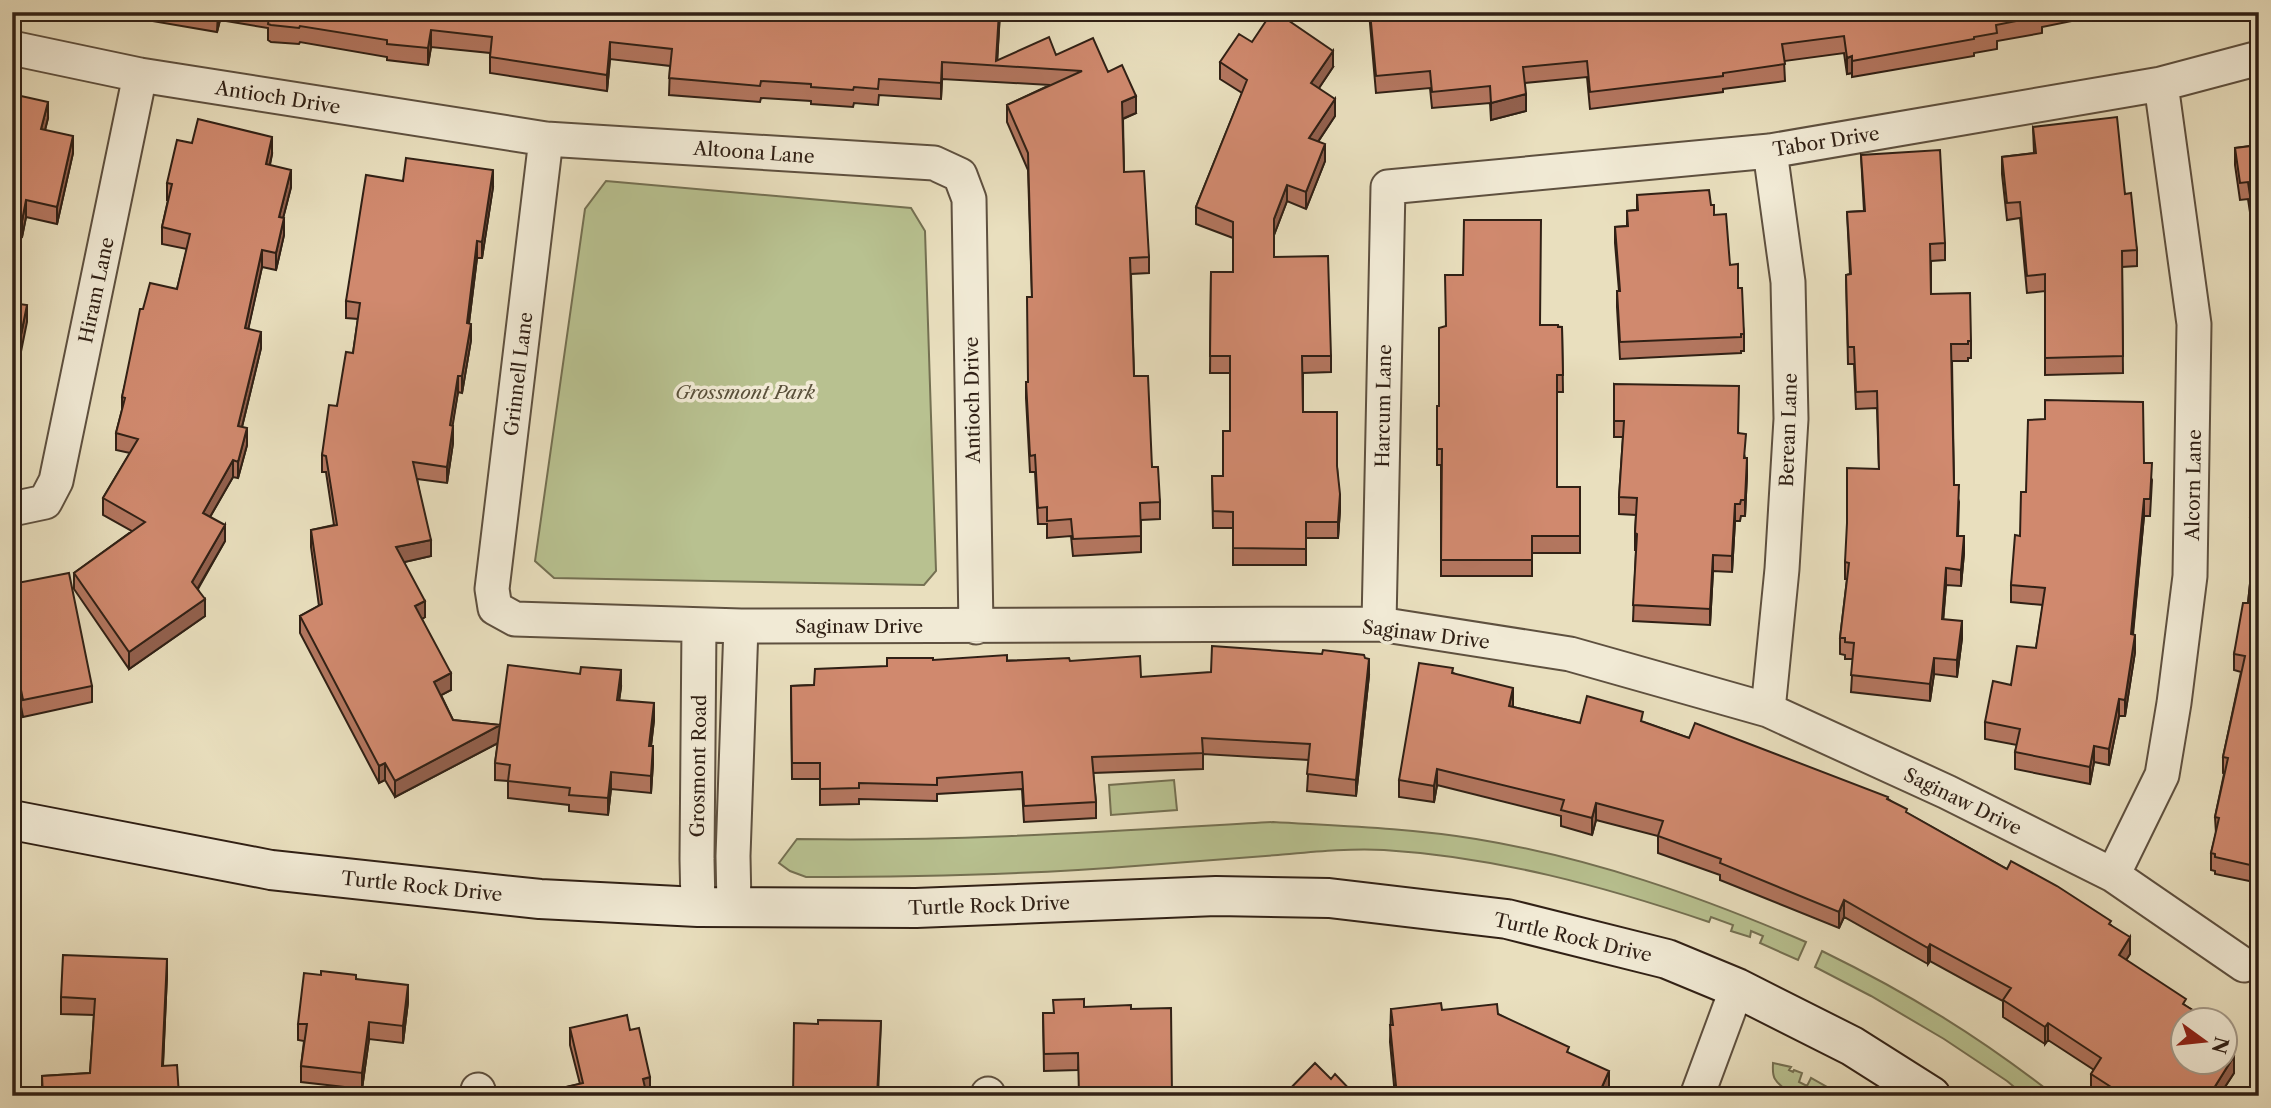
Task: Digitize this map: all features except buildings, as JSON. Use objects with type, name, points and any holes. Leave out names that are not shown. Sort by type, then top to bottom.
[{"type":"street","name":"Antioch Drive","points":[[12,48],[140,75],[546,139]]},
{"type":"street","name":"Tabor Drive","points":[[1388,187],[1770,151],[2161,85],[2259,58]]},
{"type":"street","name":"Hiram Lane","points":[[12,509],[45,502],[56,481],[140,75]]},
{"type":"street","name":"Alcorn Lane","points":[[2113,875],[2162,775],[2190,576],[2194,324],[2161,85]]},
{"type":"street","name":"Altoona Lane","points":[[546,139],[934,163],[960,175]]},
{"type":"street","name":"Grinnell Lane","points":[[495,608],[492,589],[546,139]]},
{"type":"street","name":"Berean Lane","points":[[1768,710],[1782,569],[1791,419],[1788,282],[1770,151]]},
{"type":"street","name":"Antioch Drive","points":[[960,175],[969,199],[976,627]]},
{"type":"street","name":"Harcum Lane","points":[[1379,624],[1388,187]]},
{"type":"street","name":"Saginaw Drive","points":[[495,608],[515,619],[741,626],[1379,624],[1570,654],[1768,710],[1947,792],[2113,875],[2244,965]]},
{"type":"street","name":"Grosmont Road","points":[[699,625],[697,859],[716,907]]},
{"type":"street","name":"Grosmont Road","points":[[716,907],[733,856],[741,626]]},
{"type":"street","name":"Turtle Rock Drive","points":[[12,820],[271,870],[540,899],[716,907],[916,908],[1216,896],[1329,898],[1507,919],[1667,959],[1737,988],[1852,1046],[1931,1096]]},
{"type":"street","points":[[1697,1096],[1737,988]]},
{"type":"green space","name":"Grossmont Park","points":[[606,181],[911,208],[925,231],[936,571],[924,585],[554,578],[535,561],[585,209]]},
{"type":"green space","points":[[1174,780],[1177,810],[1111,815],[1109,785]]},
{"type":"green space","points":[[1273,822],[1426,832],[1519,847],[1644,880],[1726,909],[1806,942],[1798,960],[1760,943],[1763,936],[1751,931],[1750,937],[1731,931],[1733,925],[1711,917],[1709,922],[1589,885],[1508,866],[1384,850],[1331,851],[1053,872],[929,876],[806,877],[779,863],[797,839],[976,837]]},
{"type":"green space","points":[[1822,951],[1943,1017],[2055,1096],[2025,1096],[1944,1039],[1815,967]]},
{"type":"green space","points":[[1773,1063],[1802,1073],[1799,1082],[1807,1086],[1811,1078],[1843,1096],[1806,1095],[1788,1090],[1775,1079]]}]
